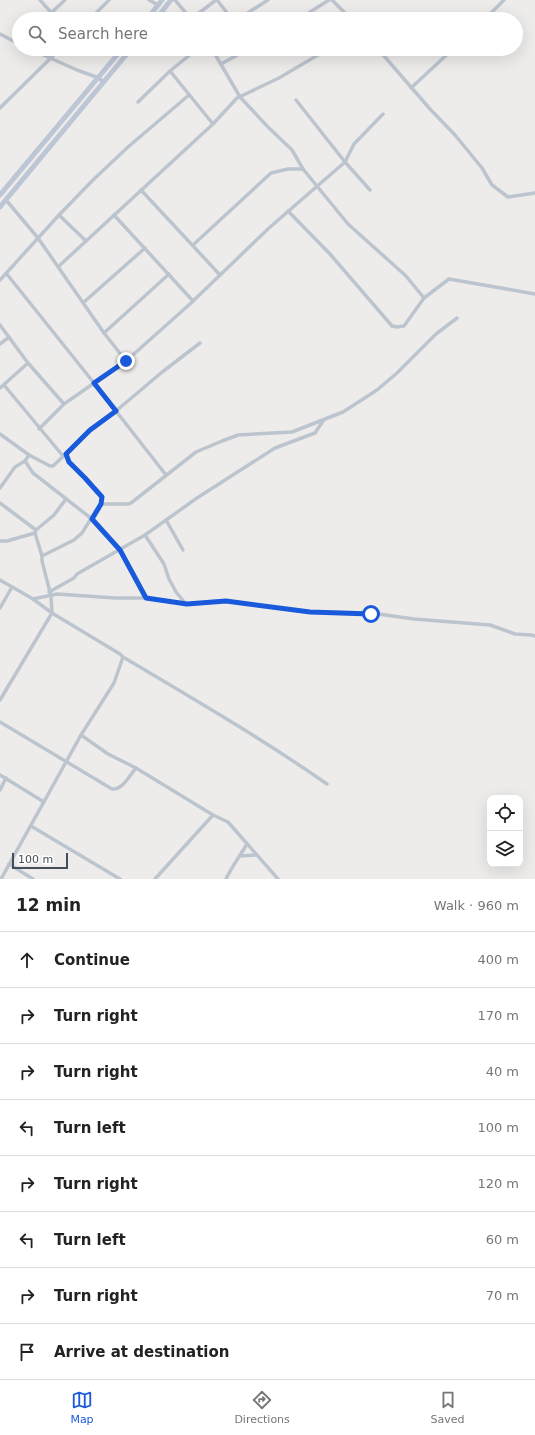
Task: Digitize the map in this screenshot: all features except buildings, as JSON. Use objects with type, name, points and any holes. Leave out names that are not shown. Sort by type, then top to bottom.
[{"type":"main road","points":[[152,12],[162,0]]},
{"type":"main road","points":[[162,12],[171,0]]},
{"type":"main road","points":[[0,195],[116,56]]},
{"type":"main road","points":[[0,207],[125,56]]},
{"type":"street","points":[[40,0],[50,12]]},
{"type":"street","points":[[52,12],[66,0]]},
{"type":"street","points":[[97,12],[109,0]]},
{"type":"street","points":[[149,0],[158,5]]},
{"type":"street","points":[[175,0],[185,12]]},
{"type":"street","points":[[200,12],[216,0],[226,12]]},
{"type":"street","points":[[249,12],[268,0]]},
{"type":"street","points":[[310,12],[329,0]]},
{"type":"street","points":[[332,0],[344,12]]},
{"type":"street","points":[[492,12],[504,0]]},
{"type":"street","points":[[1,36],[12,41]]},
{"type":"street","points":[[44,56],[99,78],[104,82]]},
{"type":"street","points":[[0,108],[53,56]]},
{"type":"street","points":[[138,102],[170,71],[188,56]]},
{"type":"street","points":[[216,56],[240,97],[292,150],[303,169],[348,224],[406,276],[424,298]]},
{"type":"street","points":[[221,64],[235,56]]},
{"type":"street","points":[[59,266],[213,124],[240,97],[279,78],[316,56]]},
{"type":"street","points":[[384,56],[482,168],[492,185],[508,197],[535,193]]},
{"type":"street","points":[[411,88],[445,56]]},
{"type":"street","points":[[170,71],[213,124]]},
{"type":"street","points":[[0,280],[59,215],[128,147],[189,95]]},
{"type":"street","points":[[296,100],[345,162],[370,190]]},
{"type":"street","points":[[39,429],[64,404],[126,361],[193,301],[288,211],[345,162],[354,144],[383,114]]},
{"type":"street","points":[[193,245],[271,173],[288,169],[303,169]]},
{"type":"street","points":[[142,190],[220,275]]},
{"type":"street","points":[[6,200],[59,266],[104,333],[126,361]]},
{"type":"street","points":[[288,211],[330,254],[392,326],[404,326],[424,298],[449,279],[535,294]]},
{"type":"street","points":[[59,215],[86,241]]},
{"type":"street","points":[[114,215],[193,301]]},
{"type":"street","points":[[84,302],[145,248]]},
{"type":"street","points":[[6,273],[166,475]]},
{"type":"street","points":[[104,333],[169,274]]},
{"type":"street","points":[[101,504],[132,503],[196,452],[232,437],[238,435],[292,432],[344,412],[377,390],[397,373],[436,334],[457,318]]},
{"type":"street","points":[[0,325],[28,363],[64,404]]},
{"type":"street","points":[[0,344],[9,337]]},
{"type":"street","points":[[0,434],[29,455],[50,466],[53,466],[90,430],[116,411],[160,373],[200,343]]},
{"type":"street","points":[[28,363],[2,387],[102,497],[101,504],[82,533],[74,540],[42,556]]},
{"type":"street","points":[[50,594],[74,578],[77,574],[145,535],[197,498],[275,448],[315,433],[324,420]]},
{"type":"street","points":[[0,488],[15,467],[25,461],[29,455]]},
{"type":"street","points":[[59,460],[69,462]]},
{"type":"street","points":[[25,461],[33,473],[92,519],[120,550],[146,598]]},
{"type":"street","points":[[0,541],[7,541],[35,531],[54,515],[66,499]]},
{"type":"street","points":[[0,503],[35,531],[50,594],[52,613],[0,700]]},
{"type":"street","points":[[166,520],[183,550]]},
{"type":"street","points":[[145,535],[164,564],[169,579],[176,592],[187,604]]},
{"type":"street","points":[[0,580],[289,758],[327,784]]},
{"type":"street","points":[[0,608],[12,587]]},
{"type":"street","points":[[33,599],[50,594],[57,594],[146,598],[187,604],[226,601],[310,612],[371,614],[490,625],[515,634],[535,636]]},
{"type":"street","points":[[1,879],[81,735],[114,683],[123,657]]},
{"type":"street","points":[[0,722],[112,789],[116,790],[120,788],[136,768]]},
{"type":"street","points":[[81,735],[108,754],[136,768],[213,815],[228,822],[278,879]]},
{"type":"street","points":[[0,775],[44,802]]},
{"type":"street","points":[[0,790],[6,778]]},
{"type":"street","points":[[155,879],[213,815]]},
{"type":"street","points":[[31,826],[120,879]]},
{"type":"street","points":[[226,879],[235,861],[240,856],[247,844]]},
{"type":"street","points":[[240,856],[256,854]]},
{"type":"street","points":[[9,864],[33,879]]},
{"type":"route","points":[[126,361],[94,383],[116,411],[90,430],[66,454],[69,462],[102,497],[101,504],[92,519],[120,550],[146,598],[187,604],[226,601],[310,612],[371,614]]}]
